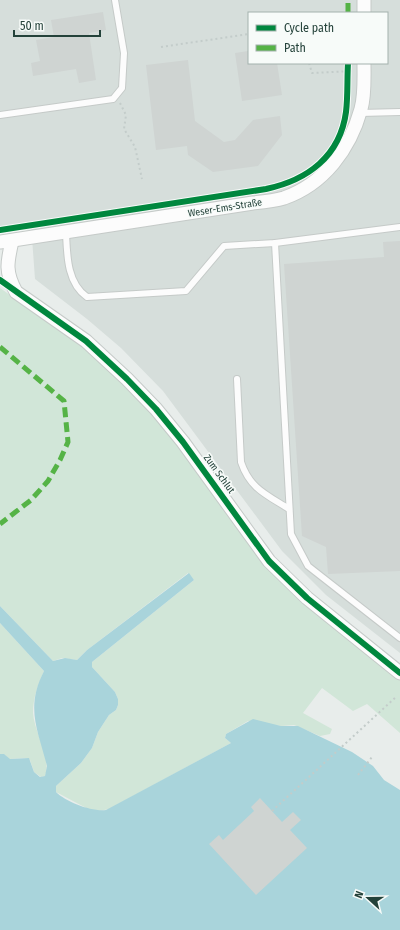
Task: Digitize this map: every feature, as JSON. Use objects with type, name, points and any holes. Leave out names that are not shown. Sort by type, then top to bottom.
[{"type":"street","points":[[364,0],[364,12]]},
{"type":"street","name":"Weser-Ems-Straße","points":[[6,242],[283,198],[311,184],[335,163],[351,137],[360,113],[364,67]]},
{"type":"street","name":"Zum Schlut","points":[[6,242],[7,268],[10,280],[16,292],[86,341],[127,379],[156,409],[183,442],[269,561],[307,598],[400,673]]},
{"type":"lane","points":[[0,115],[113,99],[122,88],[124,53],[115,0]]},
{"type":"lane","points":[[360,113],[400,112]]},
{"type":"lane","points":[[66,233],[70,272],[80,292],[87,297],[186,291],[224,246],[275,243],[400,227]]},
{"type":"lane","points":[[275,243],[291,534],[308,566],[400,638]]},
{"type":"lane","points":[[237,378],[241,462],[245,474],[256,488],[289,509]]},
{"type":"path","points":[[161,47],[248,34]]},
{"type":"path","points":[[309,64],[312,73],[364,67]]},
{"type":"path","points":[[116,94],[126,115],[124,129],[135,147],[142,178]]},
{"type":"path","points":[[272,811],[396,698]]},
{"type":"path","points":[[358,776],[372,757]]},
{"type":"shaded area","points":[[0,0],[400,0],[400,653],[326,595],[282,551],[163,391],[121,348],[87,319],[35,279],[31,224],[0,229]]},
{"type":"green space","points":[[0,288],[96,356],[156,416],[181,448],[232,521],[400,678],[400,733],[367,704],[353,711],[322,688],[303,713],[332,729],[330,734],[320,736],[294,725],[281,726],[248,721],[226,734],[225,738],[231,743],[109,809],[99,811],[90,810],[56,792],[56,786],[81,763],[92,748],[98,732],[109,715],[116,710],[118,705],[118,699],[115,692],[92,667],[92,662],[194,580],[188,573],[87,650],[77,660],[62,658],[53,661],[0,606]]},
{"type":"green space","points":[[0,623],[44,671],[36,691],[33,713],[36,728],[45,753],[47,769],[45,776],[41,777],[34,772],[30,760],[27,758],[9,759],[5,755],[0,754]]},
{"type":"water","points":[[189,573],[194,580],[92,662],[92,667],[115,692],[118,699],[118,705],[116,710],[109,715],[98,732],[92,748],[81,763],[56,786],[56,792],[60,796],[80,806],[106,810],[231,743],[225,738],[226,734],[253,719],[281,726],[298,726],[352,752],[373,766],[384,780],[400,790],[400,930],[0,930],[0,754],[4,754],[10,759],[29,758],[34,772],[40,777],[45,776],[47,766],[37,730],[34,708],[38,684],[44,671],[0,623],[0,606],[53,661],[65,658],[77,660],[87,650]]},
{"type":"building","points":[[103,12],[106,30],[89,33],[96,80],[79,83],[76,69],[33,76],[31,63],[40,61],[36,40],[54,37],[51,20]]},
{"type":"building","points":[[248,51],[248,64],[277,64],[282,95],[242,101],[235,53]]},
{"type":"building","points":[[188,60],[195,121],[224,142],[235,140],[253,120],[280,116],[282,135],[258,166],[213,172],[188,155],[187,146],[156,150],[146,65]]},
{"type":"building","points":[[400,241],[400,571],[328,574],[326,547],[302,536],[284,264],[384,257],[383,242]]},
{"type":"building","points":[[260,798],[282,822],[293,812],[301,820],[290,830],[307,848],[256,895],[209,844],[219,835],[223,840],[254,811],[251,807]]},
{"type":"marked path","points":[[348,0],[348,12]]},
{"type":"marked path","points":[[0,347],[64,401],[68,442],[48,481],[31,500],[0,524]]},
{"type":"cycle path","points":[[0,230],[266,189],[295,179],[320,164],[337,141],[343,128],[347,100],[348,64]]},
{"type":"cycle path","points":[[0,280],[86,341],[127,379],[156,409],[183,442],[269,561],[307,598],[400,673]]}]
